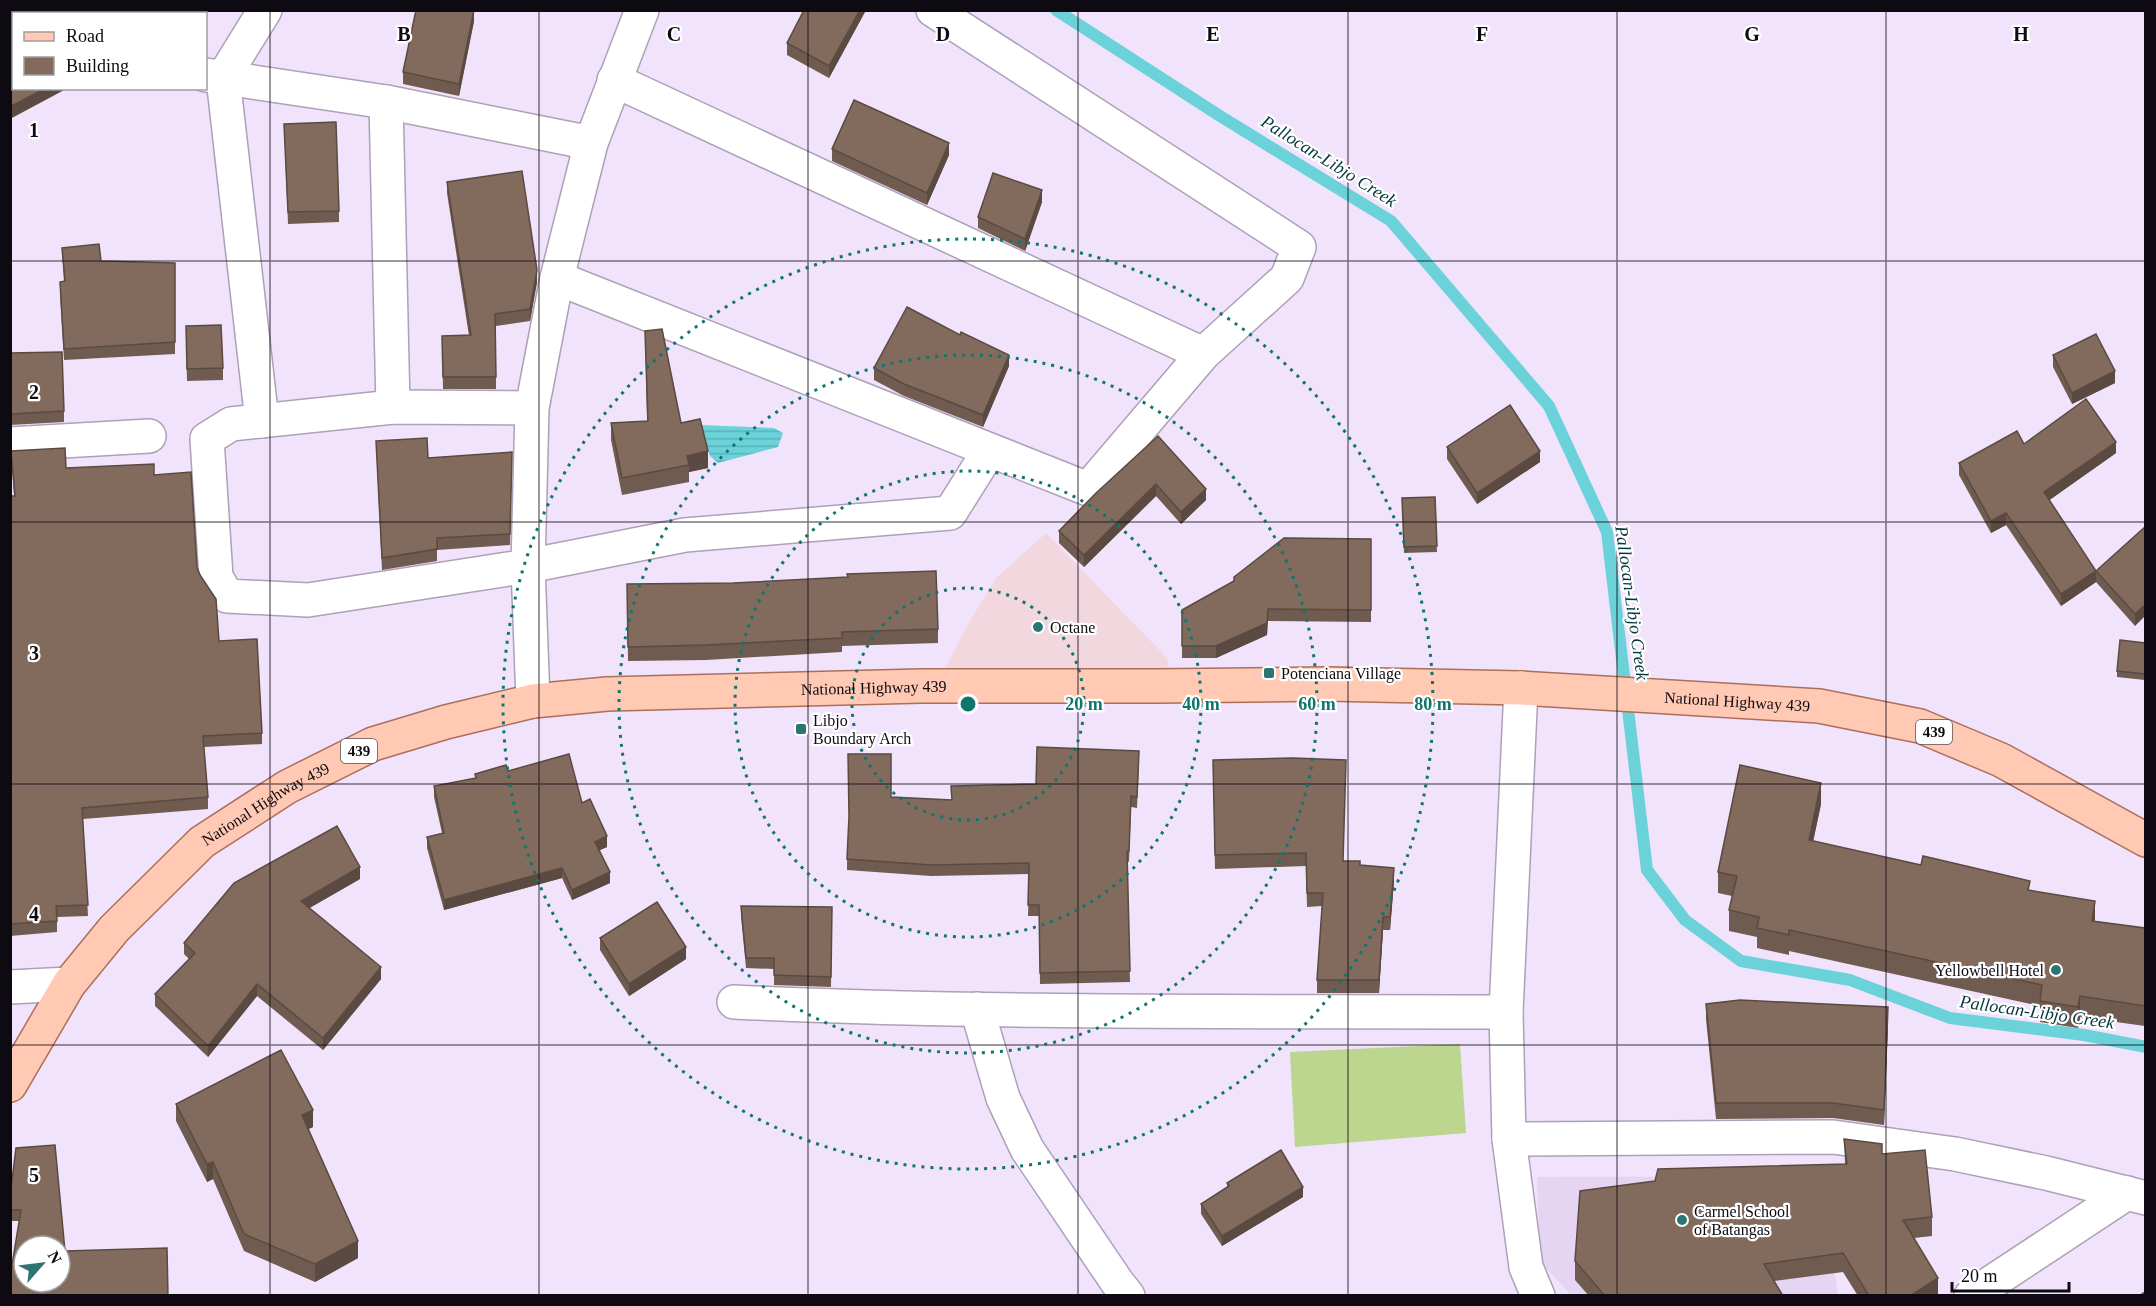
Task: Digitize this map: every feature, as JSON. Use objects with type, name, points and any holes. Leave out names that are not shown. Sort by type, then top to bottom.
[{"type":"main road","name":"National Highway 439","points":[[10,1085],[69,984],[114,929],[202,842],[287,787],[374,744],[446,722],[533,701],[608,694],[921,686],[1327,684],[1521,688],[1819,705],[1920,726],[2001,760],[2145,840]]},
{"type":"street","points":[[262,422],[214,77],[265,10]]},
{"type":"street","points":[[533,701],[528,566],[532,408],[557,278],[591,143],[642,10]]},
{"type":"street","points":[[557,278],[1088,489],[1203,354],[1287,278],[1299,247],[933,10]]},
{"type":"street","points":[[214,77],[386,102],[591,143]]},
{"type":"street","points":[[614,80],[1203,354]]},
{"type":"street","points":[[386,102],[393,407]]},
{"type":"street","points":[[532,408],[393,407],[231,424],[207,439],[216,577],[227,596],[309,600],[528,566],[685,535],[950,513],[989,451]]},
{"type":"street","points":[[10,444],[149,436]]},
{"type":"street","points":[[1521,688],[1506,1012],[1509,1139],[1526,1267],[1538,1296]]},
{"type":"street","points":[[10,987],[69,984]]},
{"type":"street","points":[[734,1002],[977,1010],[1506,1012]]},
{"type":"street","points":[[977,1010],[1003,1098],[1027,1149],[1128,1296]]},
{"type":"street","points":[[1509,1139],[1833,1137],[1955,1154],[2136,1195]]},
{"type":"street","points":[[1971,1296],[2136,1195]]},
{"type":"shaded area","points":[[700,425],[774,428],[783,433],[778,447],[718,463],[710,456]]},
{"type":"shaded area","points":[[1046,533],[1168,659],[1169,669],[944,671],[965,629],[996,578]]},
{"type":"shaded area","points":[[1460,1044],[1466,1133],[1295,1147],[1290,1052]]},
{"type":"shaded area","name":"Carmel School of Batangas","points":[[1820,1176],[1838,1295],[1571,1295],[1540,1262],[1537,1177]]},
{"type":"building","points":[[10,10],[46,10],[47,12],[12,12],[12,90],[42,90],[10,107]]},
{"type":"building","points":[[416,10],[474,10],[459,84],[403,72]]},
{"type":"building","points":[[804,10],[860,10],[829,66],[787,43]]},
{"type":"building","points":[[854,100],[949,143],[927,193],[832,149]]},
{"type":"building","points":[[336,122],[339,211],[288,212],[284,124]]},
{"type":"building","points":[[522,171],[537,270],[530,309],[495,314],[496,377],[443,377],[442,336],[471,335],[447,182]]},
{"type":"building","points":[[993,173],[1042,190],[1025,239],[978,217]]},
{"type":"building","points":[[99,244],[101,261],[175,263],[175,342],[64,349],[60,282],[65,281],[62,248]]},
{"type":"building","points":[[907,307],[960,335],[961,332],[1009,355],[983,415],[904,384],[874,368]]},
{"type":"building","points":[[221,325],[223,368],[187,369],[186,326]]},
{"type":"building","points":[[662,329],[681,423],[700,419],[708,451],[687,456],[689,465],[622,478],[611,423],[648,421],[645,331]]},
{"type":"building","points":[[2096,334],[2115,371],[2072,393],[2053,355]]},
{"type":"building","points":[[62,352],[64,411],[10,414],[10,353]]},
{"type":"building","points":[[2086,399],[2116,442],[2044,492],[2096,571],[2061,594],[2006,513],[1991,521],[1959,463],[2017,431],[2024,444]]},
{"type":"building","points":[[1510,405],[1540,451],[1477,493],[1447,447]]},
{"type":"building","points":[[1158,436],[1206,489],[1181,512],[1156,484],[1084,555],[1059,531]]},
{"type":"building","points":[[427,438],[428,458],[512,452],[510,534],[437,538],[437,549],[382,558],[376,441]]},
{"type":"building","points":[[65,448],[66,468],[154,464],[154,475],[191,472],[197,567],[216,599],[219,641],[257,639],[262,733],[203,736],[208,797],[82,808],[88,905],[56,906],[57,921],[10,924],[10,496],[15,496],[11,451]]},
{"type":"building","points":[[1435,497],[1437,546],[1404,547],[1402,498]]},
{"type":"building","points":[[2145,527],[2145,605],[2135,614],[2096,571]]},
{"type":"building","points":[[1284,538],[1371,539],[1371,610],[1268,609],[1267,623],[1216,646],[1182,646],[1182,610],[1234,581],[1234,577]]},
{"type":"building","points":[[936,571],[938,629],[842,632],[842,638],[628,647],[627,584],[733,583],[848,577],[847,574]]},
{"type":"building","points":[[2120,640],[2145,643],[2145,674],[2117,671]]},
{"type":"building","points":[[1037,747],[1139,751],[1137,797],[1131,796],[1129,851],[1127,851],[1130,971],[1040,973],[1039,905],[1028,905],[1029,863],[931,865],[847,859],[848,754],[891,754],[891,797],[952,800],[951,786],[1036,784]]},
{"type":"building","points":[[569,754],[582,803],[590,799],[607,836],[595,842],[610,872],[572,890],[562,868],[444,900],[427,837],[444,833],[434,786],[476,778],[475,774],[506,765],[508,771]]},
{"type":"building","points":[[1293,758],[1346,760],[1343,861],[1360,861],[1360,865],[1394,868],[1390,917],[1383,917],[1379,980],[1317,980],[1323,893],[1307,893],[1306,853],[1215,855],[1213,760]]},
{"type":"building","points":[[1740,765],[1821,783],[1809,840],[1921,865],[1923,856],[2030,881],[2028,890],[2095,901],[2092,921],[2145,928],[2145,1006],[2080,996],[2078,1007],[2040,1001],[2042,985],[1789,930],[1789,935],[1757,928],[1759,917],[1729,910],[1737,876],[1718,872]]},
{"type":"building","points":[[337,826],[360,867],[301,901],[381,967],[323,1038],[257,984],[208,1046],[155,994],[195,953],[184,943],[234,883]]},
{"type":"building","points":[[657,902],[686,947],[629,984],[600,938]]},
{"type":"building","points":[[741,906],[832,907],[831,977],[774,975],[774,958],[746,958]]},
{"type":"building","points":[[1740,1000],[1888,1007],[1884,1110],[1833,1103],[1716,1103],[1706,1004]]},
{"type":"building","points":[[281,1050],[313,1110],[302,1115],[358,1241],[315,1264],[244,1234],[213,1162],[207,1164],[176,1104]]},
{"type":"building","name":"Carmel School of Batangas","points":[[1844,1139],[1882,1144],[1882,1154],[1925,1150],[1932,1217],[1903,1220],[1938,1278],[1910,1296],[1869,1296],[1843,1253],[1764,1264],[1783,1296],[1605,1296],[1575,1261],[1580,1191],[1655,1181],[1658,1169],[1847,1164]]},
{"type":"building","points":[[55,1145],[63,1234],[17,1234],[21,1210],[10,1210],[16,1148]]},
{"type":"building","points":[[1281,1150],[1303,1187],[1222,1236],[1201,1204],[1229,1186],[1227,1183]]},
{"type":"building","points":[[167,1248],[168,1296],[10,1296],[12,1265],[12,1294],[72,1294],[72,1251]]},
{"type":"waterway","name":"Pallocan-Libjo Creek","points":[[1056,10],[1220,116],[1391,221],[1549,406],[1607,532],[1647,870],[1685,920],[1741,961],[1850,980],[1950,1018],[2084,1035],[2146,1047]]},
{"type":"place","name":"Octane","points":[[1038,627]]},
{"type":"place","name":"Potenciana Village","points":[[1269,673]]},
{"type":"place","name":"Libjo Boundary Arch","points":[[801,729]]},
{"type":"place","name":"Yellowbell Hotel","points":[[2056,970]]},
{"type":"place","name":"Carmel School of Batangas","points":[[1682,1220]]}]
